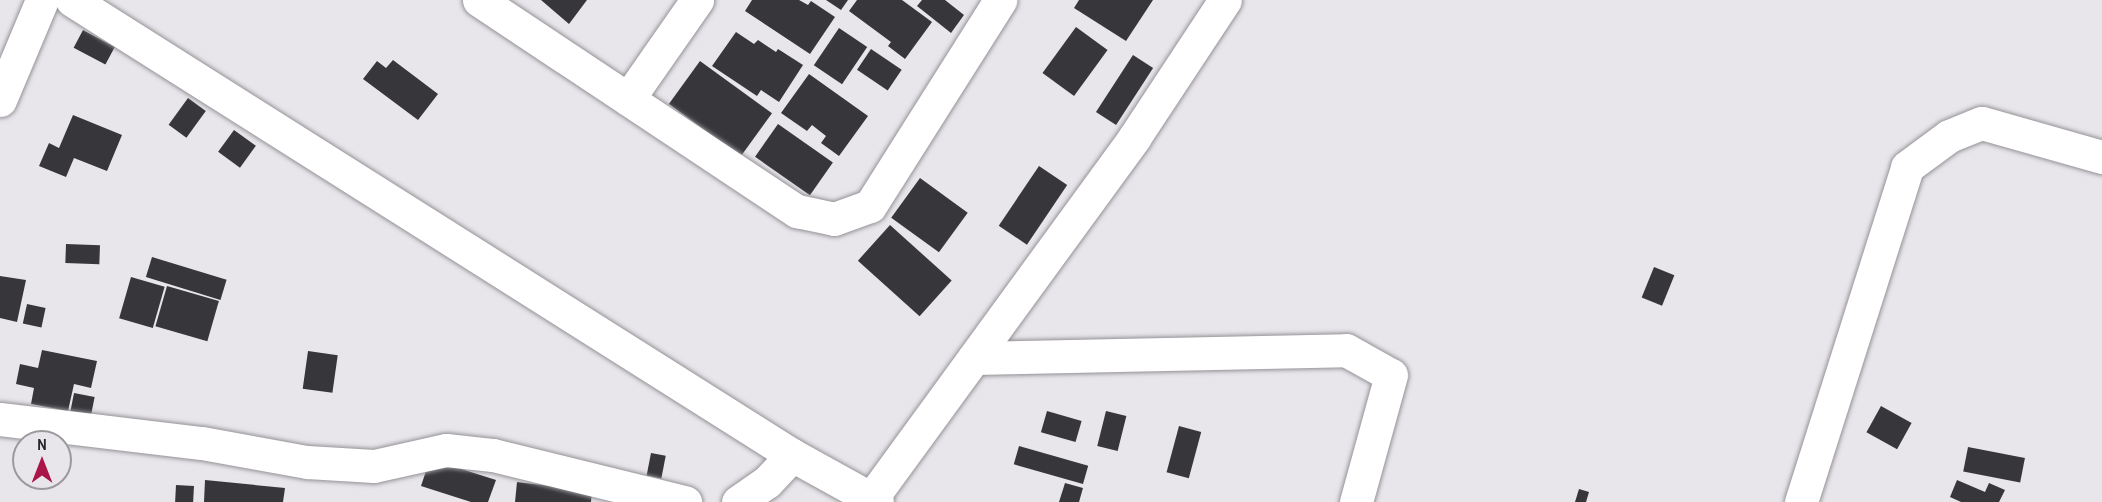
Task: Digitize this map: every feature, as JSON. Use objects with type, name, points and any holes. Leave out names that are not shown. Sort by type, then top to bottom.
[{"type":"street","points":[[0,100],[42,0]]},
{"type":"street","points":[[72,0],[792,455],[874,501],[974,358],[1134,138],[1225,0]]},
{"type":"street","points":[[479,0],[797,211],[834,219],[870,206],[1000,0]]},
{"type":"street","points":[[628,99],[697,0]]},
{"type":"street","points":[[1801,502],[1907,167],[1949,136],[1982,123],[2102,157]]},
{"type":"street","points":[[974,358],[1346,350],[1391,375],[1356,502]]},
{"type":"street","points":[[0,419],[190,441],[307,462],[374,466],[446,450],[493,455],[685,502]]},
{"type":"street","points":[[738,502],[766,483],[792,455]]},
{"type":"building","points":[[541,0],[587,0],[569,24]]},
{"type":"building","points":[[752,0],[799,0],[808,5],[811,1],[835,17],[810,54],[745,11]]},
{"type":"building","points":[[826,0],[848,0],[841,10]]},
{"type":"building","points":[[857,0],[902,0],[932,22],[905,59],[888,46],[891,42],[849,11]]},
{"type":"building","points":[[922,0],[945,0],[964,15],[951,33],[917,6]]},
{"type":"building","points":[[1079,0],[1153,0],[1126,41],[1074,8]]},
{"type":"building","points":[[1076,27],[1108,50],[1074,96],[1042,73]]},
{"type":"building","points":[[839,28],[867,47],[842,84],[814,65]]},
{"type":"building","points":[[83,30],[115,47],[105,65],[74,48]]},
{"type":"building","points":[[736,32],[754,44],[758,40],[776,52],[778,49],[803,65],[779,102],[761,90],[757,96],[712,66]]},
{"type":"building","points":[[871,49],[902,70],[888,90],[857,70]]},
{"type":"building","points":[[1133,55],[1153,68],[1116,125],[1096,112]]},
{"type":"building","points":[[393,60],[438,94],[418,120],[363,79],[377,61],[386,68]]},
{"type":"building","points":[[700,61],[772,113],[741,156],[669,104]]},
{"type":"building","points":[[809,74],[868,116],[839,156],[821,143],[826,136],[812,125],[807,131],[781,113]]},
{"type":"building","points":[[188,98],[206,111],[186,138],[169,125]]},
{"type":"building","points":[[73,115],[122,135],[107,171],[74,158],[66,177],[39,166],[49,143],[59,148]]},
{"type":"building","points":[[778,124],[833,162],[810,195],[755,157]]},
{"type":"building","points":[[234,130],[256,146],[240,168],[218,152]]},
{"type":"building","points":[[1039,166],[1067,185],[1027,245],[999,226]]},
{"type":"building","points":[[920,178],[968,213],[939,252],[891,218]]},
{"type":"building","points":[[890,225],[952,281],[920,316],[858,261]]},
{"type":"building","points":[[66,244],[100,245],[99,264],[65,263]]},
{"type":"building","points":[[152,257],[227,280],[220,300],[146,277]]},
{"type":"building","points":[[1654,267],[1674,275],[1662,306],[1642,298]]},
{"type":"building","points":[[0,276],[26,280],[17,322],[0,318]]},
{"type":"building","points":[[131,277],[165,287],[153,328],[119,318]]},
{"type":"building","points":[[167,286],[219,301],[207,341],[155,326]]},
{"type":"building","points":[[27,304],[46,308],[41,328],[23,324]]},
{"type":"building","points":[[42,350],[97,361],[91,388],[74,384],[68,411],[31,404],[34,388],[16,384],[20,364],[38,368]]},
{"type":"building","points":[[308,351],[338,355],[332,393],[303,389]]},
{"type":"building","points":[[74,393],[95,397],[91,418],[70,414]]},
{"type":"building","points":[[1881,406],[1912,423],[1897,449],[1866,432]]},
{"type":"building","points":[[1047,411],[1082,421],[1076,442],[1041,432]]},
{"type":"building","points":[[1106,411],[1126,416],[1118,451],[1097,446]]},
{"type":"building","points":[[1179,426],[1201,432],[1189,478],[1167,472]]},
{"type":"building","points":[[1019,446],[1088,466],[1083,484],[1014,464]]},
{"type":"building","points":[[1968,447],[2025,458],[2020,483],[1963,472]]},
{"type":"building","points":[[651,453],[666,456],[661,478],[647,476]]},
{"type":"building","points":[[430,459],[496,480],[488,502],[471,502],[421,486]]},
{"type":"building","points":[[205,480],[285,488],[283,502],[204,502]]},
{"type":"building","points":[[1957,480],[1985,492],[1989,483],[2005,490],[1999,502],[1961,502],[1950,497]]},
{"type":"building","points":[[517,482],[592,491],[591,502],[515,502]]},
{"type":"building","points":[[1065,483],[1083,488],[1079,502],[1059,502]]},
{"type":"building","points":[[176,485],[194,486],[193,502],[175,502]]},
{"type":"building","points":[[1579,489],[1589,492],[1586,502],[1575,502]]}]
